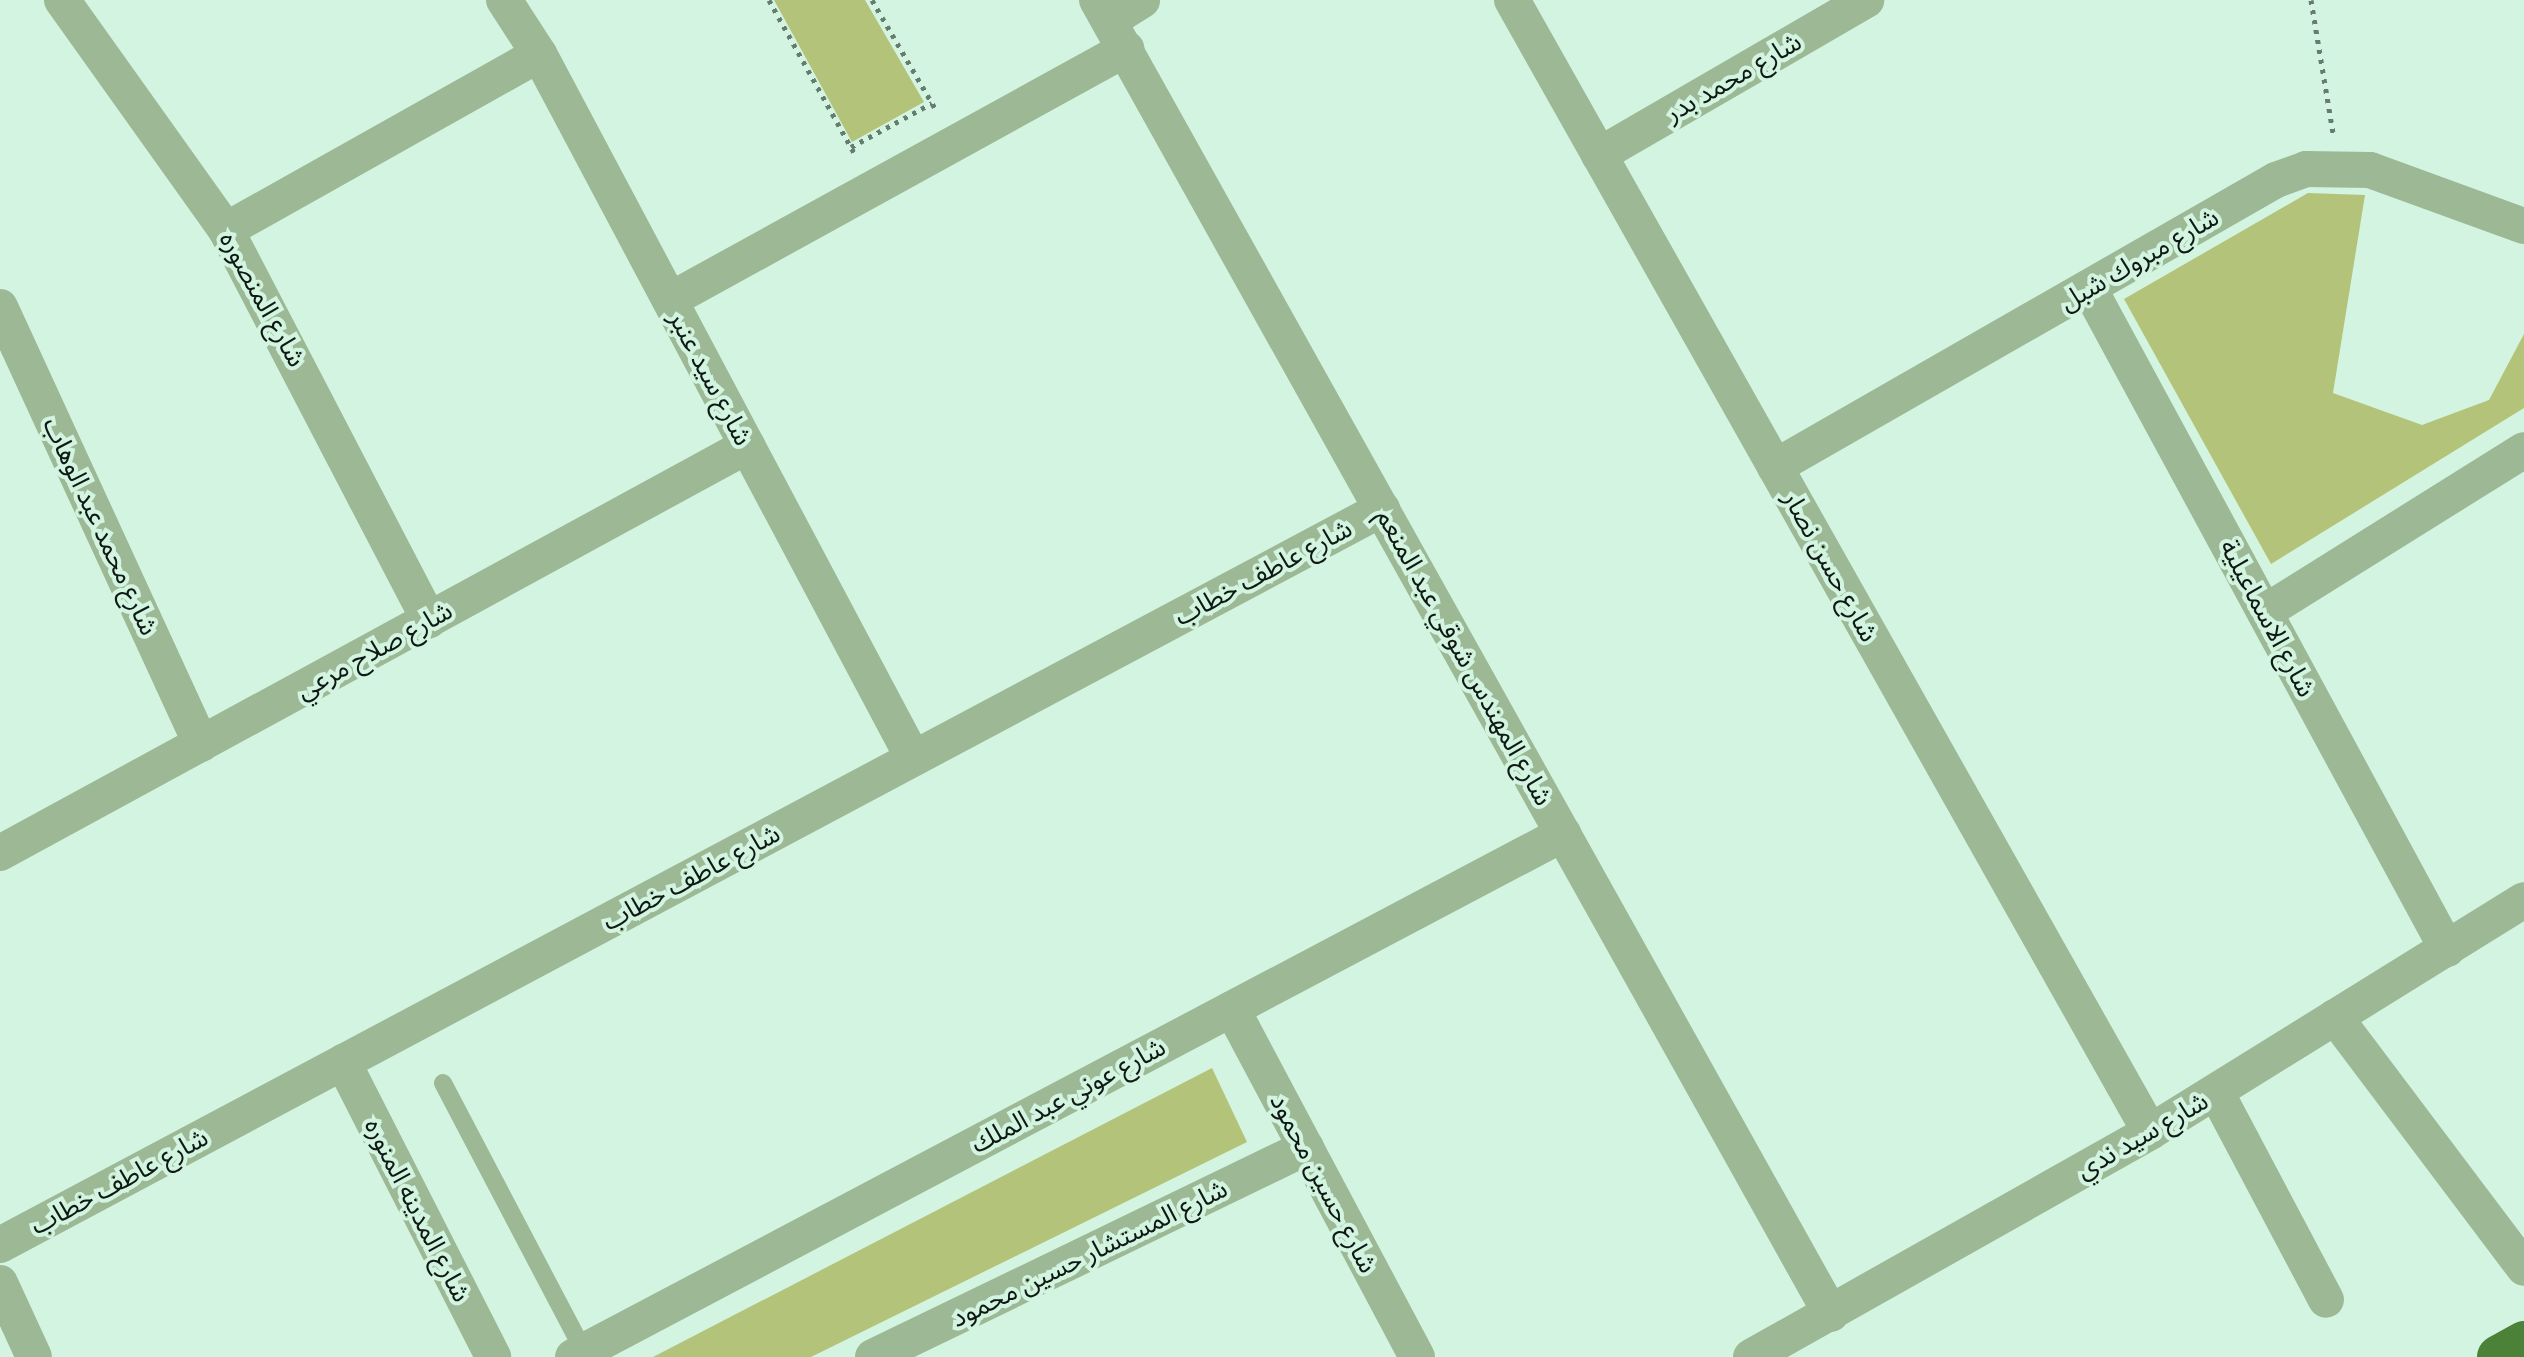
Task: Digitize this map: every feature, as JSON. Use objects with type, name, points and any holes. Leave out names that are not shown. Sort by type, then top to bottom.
[{"type":"highway","points":[[2499,1357],[2524,1343]]},
{"type":"street","name":"شارع المنصوره","points":[[62,0],[226,230],[429,620]]},
{"type":"street","name":"شارع سيد عنبر","points":[[504,0],[539,54],[913,758]]},
{"type":"street","points":[[670,300],[955,143],[1142,0]]},
{"type":"street","name":"شارع حسن نصار","points":[[1512,0],[2150,1132]]},
{"type":"street","name":"شارع محمد بدر","points":[[1599,155],[1866,0]]},
{"type":"street","name":"شارع المهندس شوقي عبد المنعم","points":[[1111,23],[1831,1314]]},
{"type":"street","points":[[226,230],[539,54]]},
{"type":"street","name":"شارع مبروك شبل","points":[[1775,467],[2276,180],[2338,166],[2370,170],[2524,226]]},
{"type":"street","name":"شارع الاسماعيلية","points":[[2089,288],[2447,949]]},
{"type":"street","name":"شارع محمد عبد الوهاب","points":[[0,307],[201,744]]},
{"type":"street","name":"شارع صلاح مرعي","points":[[0,853],[747,446]]},
{"type":"street","points":[[2265,612],[2524,450]]},
{"type":"street","name":"شارع عاطف خطاب","points":[[0,1245],[1382,509]]},
{"type":"street","name":"شارع عوني عبد الملك","points":[[578,1354],[1563,834]]},
{"type":"street","name":"شارع سيد ندي","points":[[1751,1357],[2150,1132],[2524,900]]},
{"type":"street","name":"شارع حسين محمود","points":[[1232,1009],[1417,1357]]},
{"type":"street","points":[[2335,1017],[2524,1268]]},
{"type":"street","name":"شارع المدينه المنوره","points":[[343,1062],[493,1357]]},
{"type":"street","points":[[2216,1092],[2326,1300]]},
{"type":"street","name":"شارع المستشار حسين محمود","points":[[873,1357],[1306,1148]]},
{"type":"street","points":[[0,1283],[34,1357]]},
{"type":"lane","points":[[443,1083],[578,1354]]},
{"type":"path","points":[[769,0],[874,188]]},
{"type":"path","points":[[872,0],[955,143]]},
{"type":"path","points":[[2311,0],[2338,166]]},
{"type":"path","points":[[851,147],[932,103]]},
{"type":"green space","points":[[774,0],[865,0],[924,102],[852,142]]},
{"type":"green space","points":[[2308,193],[2365,195],[2333,393],[2422,425],[2489,400],[2524,334],[2524,408],[2271,564],[2124,299]]},
{"type":"green space","points":[[1212,1068],[1247,1142],[811,1357],[653,1357]]}]
